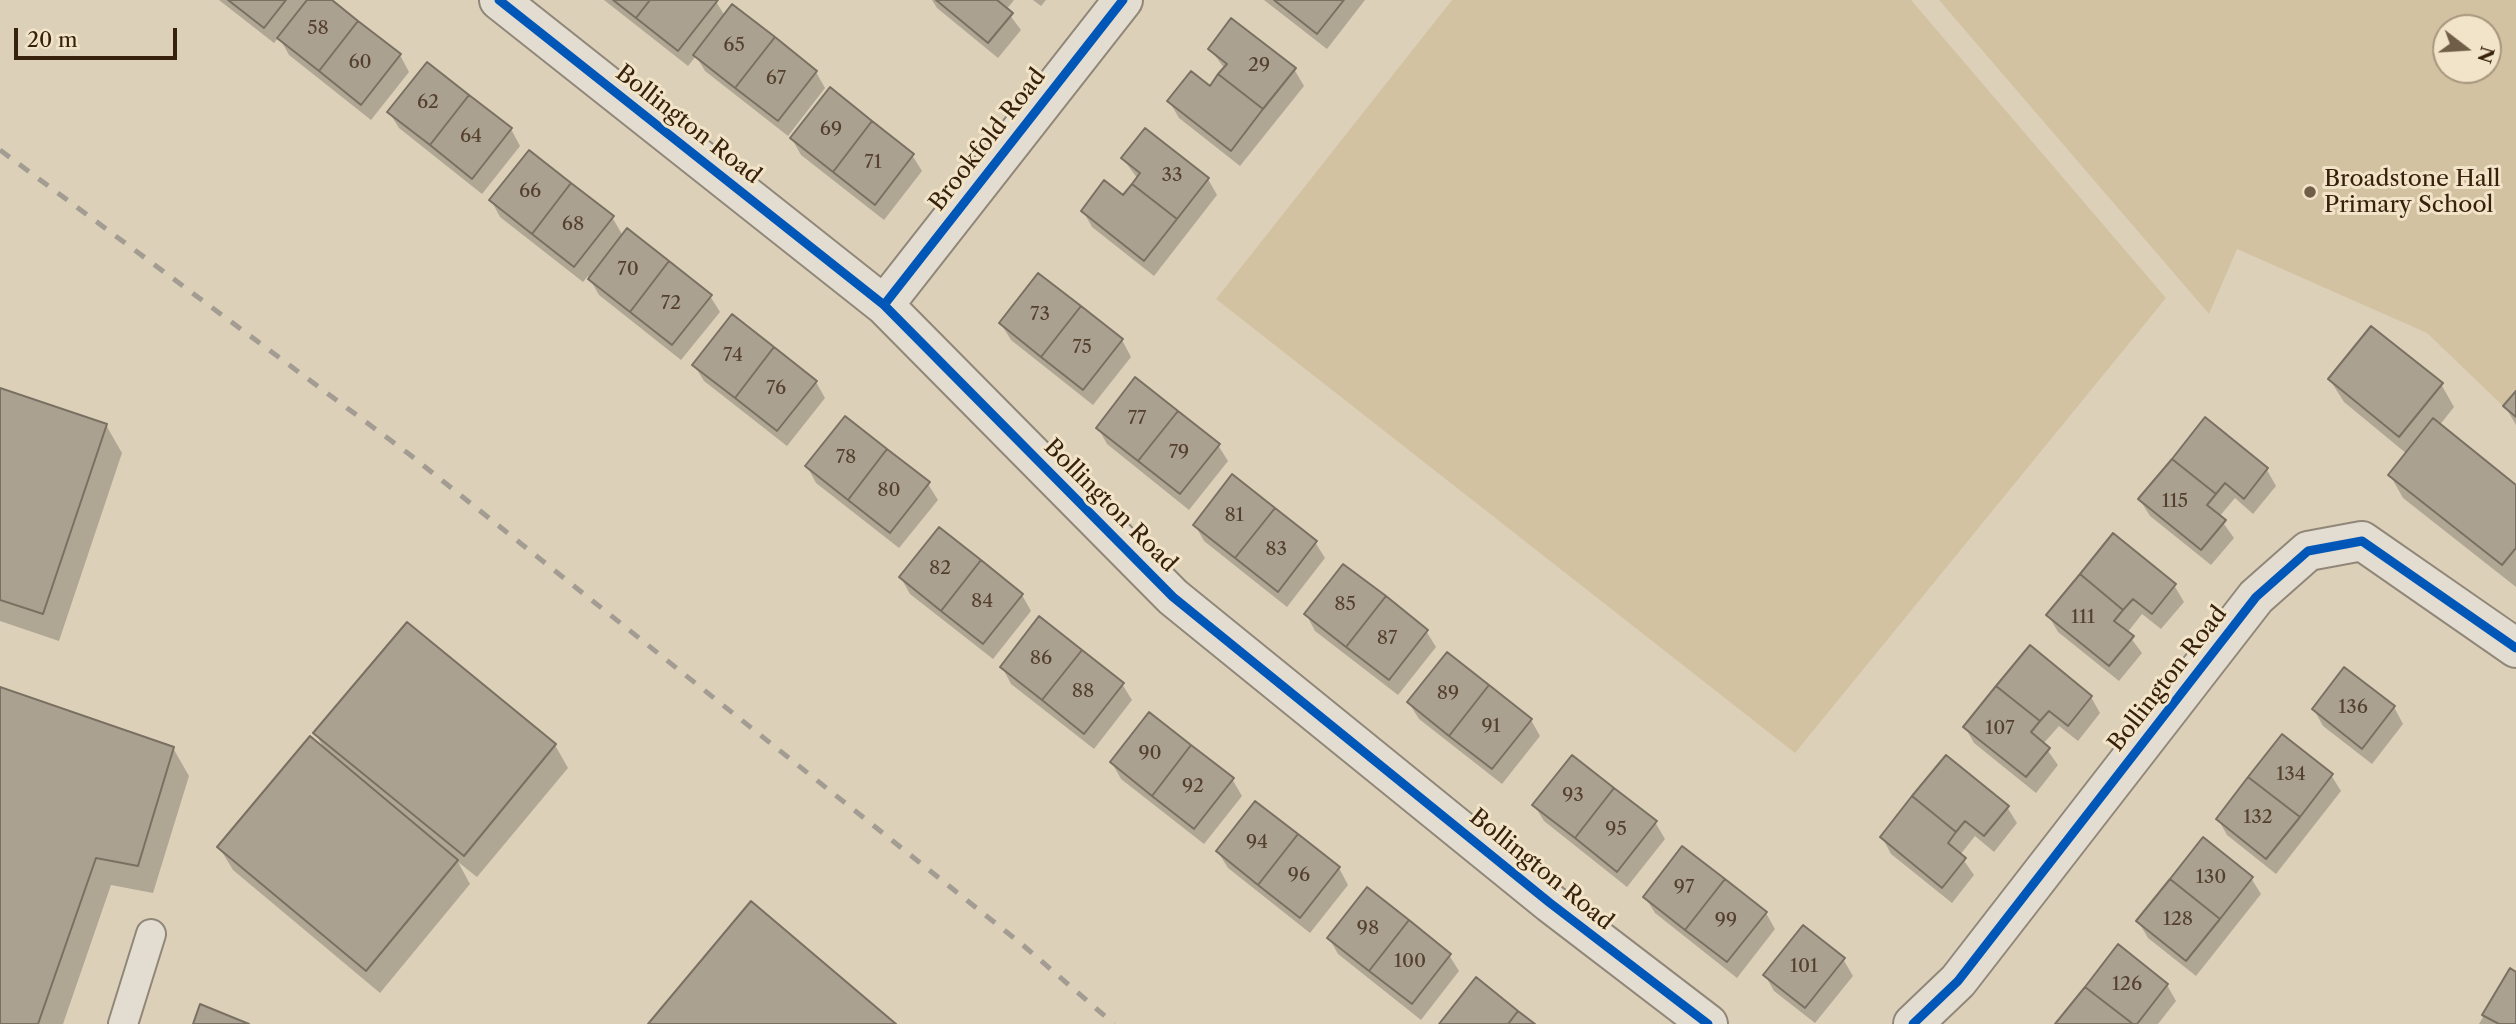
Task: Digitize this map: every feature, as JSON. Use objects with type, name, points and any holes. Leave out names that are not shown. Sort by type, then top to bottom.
[{"type":"street","name":"Bollington Road","points":[[499,0],[884,304],[1173,597],[1550,903],[1708,1024]]},
{"type":"street","name":"Brookfold Road","points":[[884,304],[1123,0]]},
{"type":"street","name":"Bollington Road","points":[[1913,1024],[1958,981],[2256,597],[2308,551],[2362,541],[2516,648]]},
{"type":"lane","points":[[123,1024],[151,934]]},
{"type":"shaded area","points":[[1452,0],[1911,0],[2166,298],[1795,753],[1216,299]]},
{"type":"shaded area","name":"Broadstone Hall Primary School","points":[[1939,0],[2516,0],[2516,391],[2503,406],[2427,333],[2237,249],[2209,314]]},
{"type":"building","points":[[228,0],[286,0],[264,28]]},
{"type":"building","points":[[307,0],[332,0],[358,21],[319,71],[277,38]]},
{"type":"building","points":[[613,0],[650,0],[636,18]]},
{"type":"building","points":[[650,0],[718,0],[678,51],[636,18]]},
{"type":"building","points":[[936,0],[997,0],[1013,13],[988,43]]},
{"type":"building","points":[[1274,0],[1344,0],[1317,34]]},
{"type":"building","points":[[732,4],[775,37],[735,88],[693,55]]},
{"type":"building","points":[[1231,18],[1296,68],[1263,109],[1218,74],[1227,64],[1208,49]]},
{"type":"building","points":[[358,21],[401,54],[361,105],[319,71]]},
{"type":"building","points":[[775,37],[817,71],[778,121],[735,88]]},
{"type":"building","points":[[427,62],[469,95],[430,145],[387,112]]},
{"type":"building","points":[[1191,71],[1210,86],[1218,74],[1263,109],[1231,151],[1167,101]]},
{"type":"building","points":[[830,87],[872,121],[833,172],[790,138]]},
{"type":"building","points":[[469,95],[512,128],[472,179],[430,145]]},
{"type":"building","points":[[872,121],[914,154],[875,205],[833,172]]},
{"type":"building","points":[[1145,128],[1209,178],[1177,219],[1132,184],[1140,173],[1121,158]]},
{"type":"building","points":[[529,150],[571,183],[532,234],[489,200]]},
{"type":"building","points":[[1104,180],[1123,195],[1132,184],[1177,219],[1144,261],[1081,211]]},
{"type":"building","points":[[571,183],[614,216],[574,267],[532,234]]},
{"type":"building","points":[[627,228],[669,261],[630,312],[588,279]]},
{"type":"building","points":[[669,261],[712,295],[672,345],[630,312]]},
{"type":"building","points":[[1038,273],[1081,306],[1041,357],[999,323]]},
{"type":"building","points":[[1081,306],[1123,339],[1083,390],[1041,357]]},
{"type":"building","points":[[732,314],[774,347],[735,398],[692,365]]},
{"type":"building","points":[[2371,326],[2443,383],[2399,437],[2328,379]]},
{"type":"building","points":[[774,347],[817,381],[777,431],[735,398]]},
{"type":"building","points":[[1135,377],[1178,411],[1138,461],[1096,428]]},
{"type":"building","points":[[0,388],[107,424],[43,614],[0,600]]},
{"type":"building","points":[[2516,391],[2516,417],[2503,406]]},
{"type":"building","points":[[1178,411],[1220,444],[1180,494],[1138,461]]},
{"type":"building","points":[[845,416],[887,449],[848,500],[805,466]]},
{"type":"building","points":[[2205,417],[2268,468],[2244,499],[2225,483],[2216,494],[2172,459]]},
{"type":"building","points":[[2433,418],[2516,485],[2516,548],[2502,565],[2388,475]]},
{"type":"building","points":[[887,449],[930,482],[890,533],[848,500]]},
{"type":"building","points":[[2172,459],[2216,494],[2207,505],[2226,520],[2201,550],[2138,499]]},
{"type":"building","points":[[1232,474],[1275,508],[1235,558],[1193,525]]},
{"type":"building","points":[[1275,508],[1317,541],[1278,592],[1235,558]]},
{"type":"building","points":[[939,527],[981,560],[941,611],[899,577]]},
{"type":"building","points":[[2113,533],[2176,584],[2152,614],[2133,599],[2123,610],[2080,574]]},
{"type":"building","points":[[981,560],[1023,594],[983,644],[941,611]]},
{"type":"building","points":[[1343,564],[1386,596],[1346,647],[1304,614]]},
{"type":"building","points":[[2080,574],[2123,610],[2114,621],[2134,636],[2109,666],[2046,615]]},
{"type":"building","points":[[1386,596],[1428,630],[1389,680],[1346,647]]},
{"type":"building","points":[[1039,616],[1082,650],[1042,700],[1000,667]]},
{"type":"building","points":[[407,622],[556,744],[464,856],[313,733]]},
{"type":"building","points":[[2030,645],[2092,696],[2068,726],[2049,711],[2040,721],[1996,686]]},
{"type":"building","points":[[1082,650],[1124,683],[1084,734],[1042,700]]},
{"type":"building","points":[[1447,652],[1489,685],[1449,736],[1407,702]]},
{"type":"building","points":[[2344,667],[2395,706],[2362,749],[2312,709]]},
{"type":"building","points":[[1489,685],[1532,719],[1492,769],[1449,736]]},
{"type":"building","points":[[1996,686],[2040,721],[2031,732],[2050,748],[2026,777],[1963,727]]},
{"type":"building","points":[[0,687],[174,747],[138,866],[96,858],[38,1024],[0,1024]]},
{"type":"building","points":[[1149,712],[1191,745],[1152,796],[1110,762]]},
{"type":"building","points":[[2282,734],[2333,774],[2300,817],[2248,777]]},
{"type":"building","points":[[310,736],[458,860],[366,971],[217,847]]},
{"type":"building","points":[[1191,745],[1234,778],[1194,829],[1152,796]]},
{"type":"building","points":[[1572,755],[1614,788],[1575,838],[1532,805]]},
{"type":"building","points":[[1946,755],[2009,806],[1984,836],[1965,821],[1956,832],[1912,796]]},
{"type":"building","points":[[2248,777],[2300,817],[2266,859],[2216,819]]},
{"type":"building","points":[[1614,788],[1657,821],[1617,872],[1575,838]]},
{"type":"building","points":[[1912,796],[1956,832],[1948,843],[1966,858],[1942,888],[1880,837]]},
{"type":"building","points":[[1255,801],[1298,834],[1258,885],[1216,851]]},
{"type":"building","points":[[1298,834],[1340,867],[1300,918],[1258,885]]},
{"type":"building","points":[[2203,837],[2253,877],[2220,919],[2170,879]]},
{"type":"building","points":[[1682,846],[1725,879],[1685,930],[1643,897]]},
{"type":"building","points":[[1725,879],[1767,912],[1727,962],[1685,930]]},
{"type":"building","points":[[2170,879],[2220,919],[2186,961],[2136,921]]},
{"type":"building","points":[[1367,887],[1409,920],[1369,971],[1327,938]]},
{"type":"building","points":[[751,901],[896,1024],[648,1024]]},
{"type":"building","points":[[1409,920],[1451,954],[1412,1004],[1369,971]]},
{"type":"building","points":[[1803,925],[1845,958],[1805,1008],[1763,975]]},
{"type":"building","points":[[2118,944],[2168,984],[2137,1024],[2133,1024],[2085,987]]},
{"type":"building","points":[[2510,968],[2516,972],[2516,1024],[2499,1024],[2482,1015]]},
{"type":"building","points":[[1476,977],[1518,1011],[1508,1024],[1439,1024]]},
{"type":"building","points":[[2085,987],[2133,1024],[2055,1024]]},
{"type":"building","points":[[200,1004],[249,1024],[193,1024]]},
{"type":"building","points":[[1518,1011],[1535,1024],[1508,1024]]},
{"type":"railway","points":[[0,150],[409,454],[1024,946],[1114,1024]]},
{"type":"cycle path","points":[[499,0],[884,305],[1173,597],[1550,903],[1708,1024]]},
{"type":"cycle path","points":[[884,305],[1123,0]]},
{"type":"cycle path","points":[[1913,1024],[1958,981],[2256,597],[2308,551],[2362,541],[2516,648]]},
{"type":"place","name":"Broadstone Hall Primary School","points":[[2310,192]]}]
